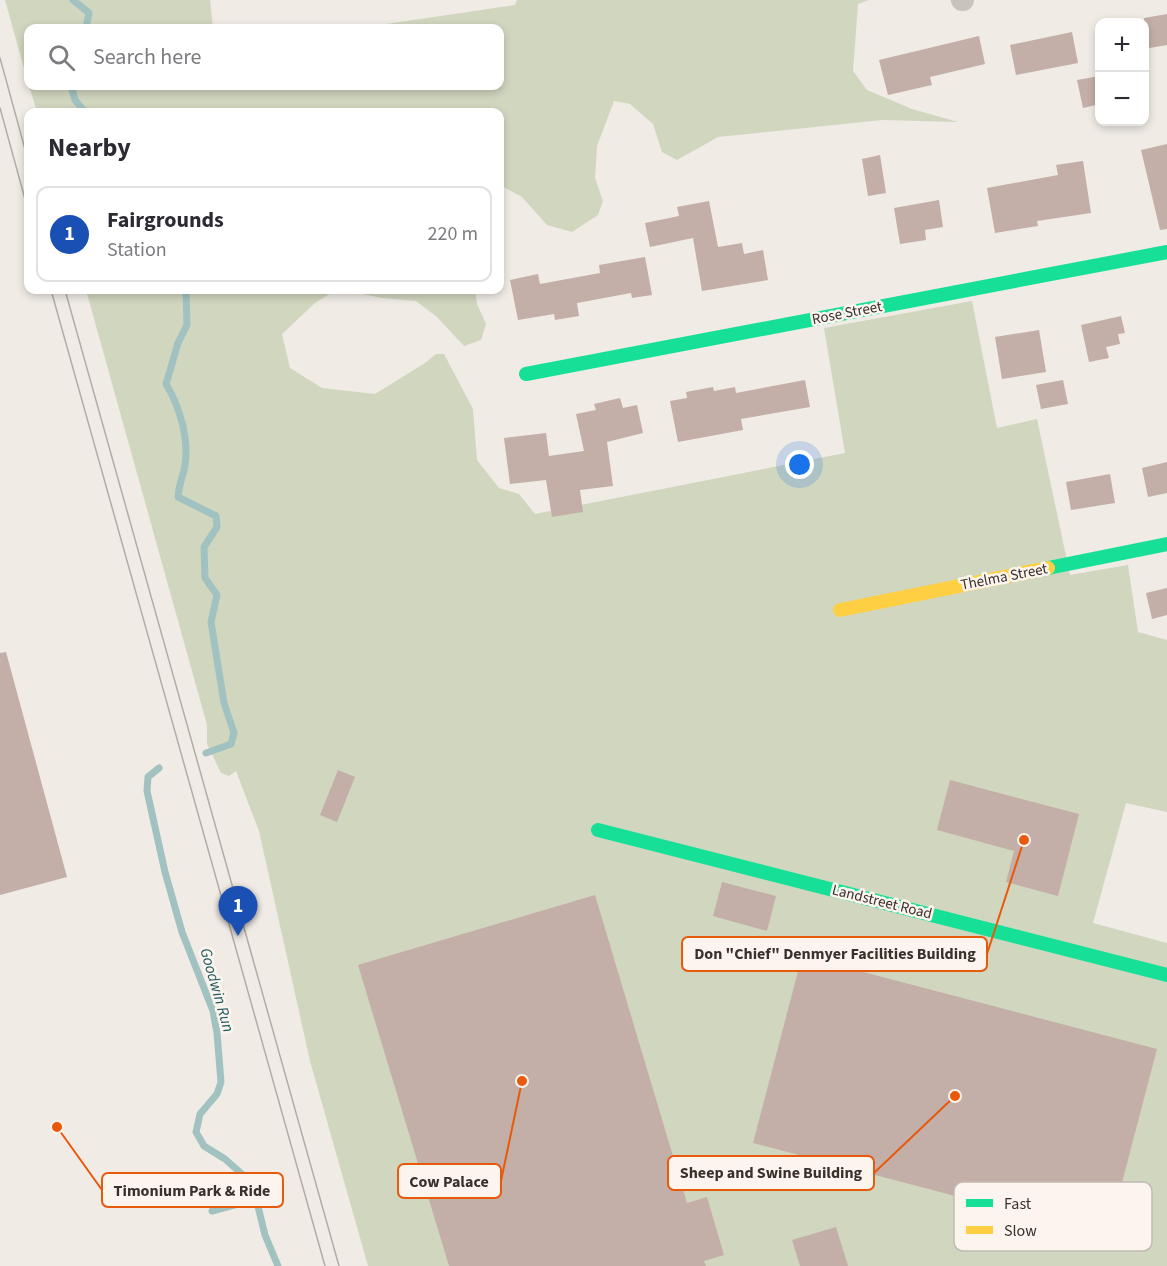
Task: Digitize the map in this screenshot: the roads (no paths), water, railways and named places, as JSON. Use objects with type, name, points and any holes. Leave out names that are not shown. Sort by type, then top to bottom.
[{"type":"street","name":"Rose Street","points":[[526,374],[1167,252]]},
{"type":"street","name":"Thelma Street","points":[[840,610],[1167,544]]},
{"type":"street","name":"Landstreet Road","points":[[597,830],[1167,975]]},
{"type":"waterway","name":"Goodwin Run","points":[[73,0],[89,13],[87,24]]},
{"type":"waterway","name":"Goodwin Run","points":[[72,90],[75,100],[82,108]]},
{"type":"waterway","name":"Goodwin Run","points":[[186,294],[187,325],[178,343],[166,384],[179,413],[186,445],[185,465],[178,497],[216,516],[217,527],[204,547],[205,578],[217,595],[211,622],[224,703],[234,733],[231,744],[206,753]]},
{"type":"waterway","name":"Goodwin Run","points":[[159,768],[148,777],[147,791],[165,872],[182,932],[213,1011],[217,1033],[221,1082],[217,1094],[200,1114],[196,1132],[204,1146],[225,1159],[243,1175],[255,1194],[265,1235],[278,1266]]},
{"type":"waterway","points":[[212,1211],[256,1199]]},
{"type":"tram line","points":[[0,58],[24,145]]},
{"type":"tram line","points":[[0,108],[24,195]]},
{"type":"tram line","points":[[52,294],[325,1266]]},
{"type":"tram line","points":[[66,294],[339,1266]]},
{"type":"place","name":"Don \"Chief\" Denmyer Facilities Building","points":[[1024,840]]},
{"type":"place","name":"Fairgrounds","points":[[238,936]]},
{"type":"place","name":"Cow Palace","points":[[522,1081]]},
{"type":"place","name":"Sheep and Swine Building","points":[[955,1096]]},
{"type":"place","name":"Timonium Park & Ride","points":[[57,1127]]}]
